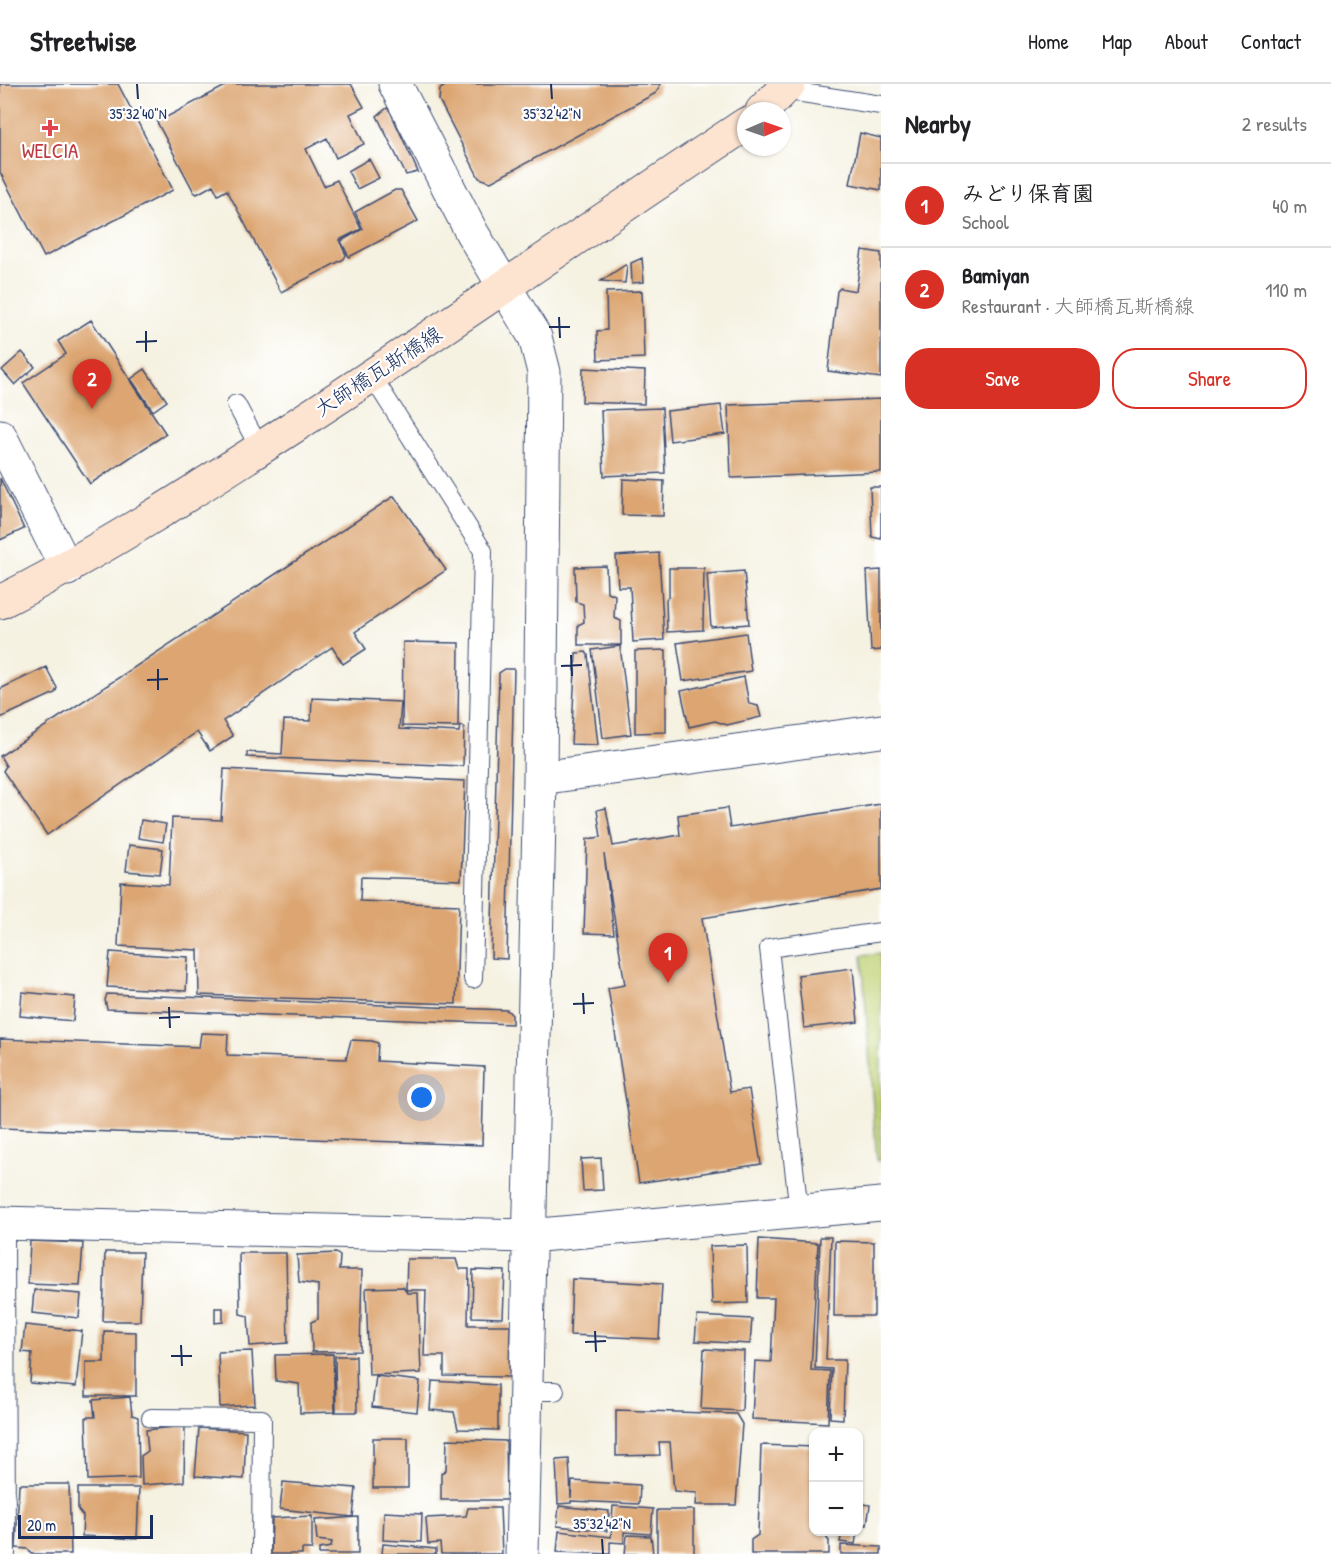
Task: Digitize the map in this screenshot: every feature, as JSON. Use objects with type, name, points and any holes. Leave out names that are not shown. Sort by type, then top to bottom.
[{"type":"street","points":[[395,84],[472,233],[535,337],[544,372],[540,778],[529,1236],[540,1391],[522,1554]]},
{"type":"street","name":"大師橋瓦斯橋線","points":[[0,602],[66,569],[260,448],[372,376],[737,130]]},
{"type":"street","points":[[0,435],[66,569]]},
{"type":"street","points":[[540,778],[881,731]]},
{"type":"street","points":[[3,1223],[529,1236],[881,1204]]},
{"type":"lane","points":[[779,92],[881,105]]},
{"type":"lane","points":[[372,376],[483,551],[473,979]]},
{"type":"lane","points":[[236,404],[260,448]]},
{"type":"lane","points":[[799,1212],[769,948],[881,932]]},
{"type":"lane","points":[[3,1223],[6,1554]]},
{"type":"lane","points":[[151,1418],[262,1419],[261,1554]]},
{"type":"green space","points":[[881,953],[881,1160],[877,1161],[862,955]]},
{"type":"building","points":[[0,84],[118,84],[173,190],[44,257],[0,172]]},
{"type":"building","points":[[229,84],[351,84],[364,107],[350,114],[364,144],[336,158],[327,138],[306,149],[324,186],[337,180],[361,229],[339,240],[346,255],[344,259],[281,292],[227,190],[218,195],[213,185],[197,194],[194,192],[157,122]]},
{"type":"building","points":[[448,84],[660,85],[656,93],[491,182],[479,178],[439,100],[440,89]]},
{"type":"building","points":[[387,108],[418,172],[406,175],[377,116]]},
{"type":"building","points":[[860,133],[881,138],[881,190],[850,184]]},
{"type":"building","points":[[369,159],[379,178],[357,189],[348,171]]},
{"type":"building","points":[[395,190],[401,190],[418,221],[349,257],[341,241],[363,229],[355,212]]},
{"type":"building","points":[[862,250],[881,253],[881,378],[828,371],[837,291],[840,288],[856,291]]},
{"type":"building","points":[[642,258],[644,282],[632,283],[631,263]]},
{"type":"building","points":[[625,265],[627,266],[625,283],[601,281]]},
{"type":"building","points":[[642,291],[644,358],[598,360],[597,331],[607,330],[606,292]]},
{"type":"building","points":[[91,320],[166,434],[90,484],[23,383],[66,354],[58,341]]},
{"type":"building","points":[[22,352],[35,367],[15,385],[2,370]]},
{"type":"building","points":[[583,368],[645,371],[644,404],[582,402]]},
{"type":"building","points":[[145,369],[167,401],[153,411],[131,379]]},
{"type":"building","points":[[881,399],[881,472],[731,478],[728,405]]},
{"type":"building","points":[[721,405],[725,434],[670,441],[667,411]]},
{"type":"building","points":[[662,408],[665,473],[604,476],[601,410]]},
{"type":"building","points":[[0,478],[24,529],[0,540]]},
{"type":"building","points":[[623,479],[664,481],[663,516],[622,515]]},
{"type":"building","points":[[870,487],[881,487],[881,539],[872,537]]},
{"type":"building","points":[[394,496],[446,570],[355,632],[366,649],[343,664],[332,647],[223,721],[233,736],[210,751],[197,732],[47,835],[3,771],[6,766],[0,756]]},
{"type":"building","points":[[659,553],[664,640],[633,642],[630,587],[618,587],[616,556]]},
{"type":"building","points":[[606,566],[607,592],[615,595],[614,618],[621,621],[621,645],[578,645],[578,625],[584,622],[583,604],[576,602],[575,567]]},
{"type":"building","points":[[669,568],[704,568],[703,630],[667,632],[666,599],[669,596]]},
{"type":"building","points":[[881,570],[881,650],[871,651],[867,571]]},
{"type":"building","points":[[744,571],[749,624],[711,627],[707,574]]},
{"type":"building","points":[[746,633],[751,671],[683,681],[677,643]]},
{"type":"building","points":[[403,642],[459,643],[458,727],[402,726]]},
{"type":"building","points":[[620,646],[631,734],[603,738],[592,650]]},
{"type":"building","points":[[666,650],[666,732],[635,733],[635,651]]},
{"type":"building","points":[[586,652],[598,745],[571,744],[576,653]]},
{"type":"building","points":[[46,667],[57,688],[55,693],[0,718],[0,689]]},
{"type":"building","points":[[505,669],[514,669],[507,959],[491,958],[499,673]]},
{"type":"building","points":[[744,677],[749,704],[758,706],[761,717],[727,725],[715,721],[689,727],[681,691]]},
{"type":"building","points":[[312,698],[401,702],[399,729],[459,732],[460,726],[464,727],[463,766],[247,757],[247,752],[282,754],[284,720],[311,721]]},
{"type":"building","points":[[224,769],[465,781],[461,880],[361,877],[360,901],[459,905],[456,1004],[199,995],[198,950],[118,946],[121,882],[169,885],[172,818],[221,820]]},
{"type":"building","points":[[881,804],[881,889],[702,918],[730,1092],[749,1089],[761,1164],[639,1183],[608,988],[625,985],[604,854],[614,934],[584,933],[587,839],[601,837],[597,810],[606,808],[613,846],[680,835],[678,815],[727,808],[730,828]]},
{"type":"building","points":[[141,820],[166,824],[163,842],[138,838]]},
{"type":"building","points":[[129,845],[163,849],[160,874],[126,871]]},
{"type":"building","points":[[110,952],[188,957],[186,991],[107,987]]},
{"type":"building","points":[[853,968],[858,1022],[804,1028],[798,975]]},
{"type":"building","points":[[22,992],[75,997],[73,1021],[20,1016]]},
{"type":"building","points":[[107,994],[507,1010],[512,1015],[512,1024],[107,1009],[105,1000]]},
{"type":"building","points":[[201,1033],[228,1034],[227,1055],[346,1059],[351,1040],[378,1043],[377,1061],[484,1067],[482,1145],[0,1128],[0,1039],[199,1047]]},
{"type":"building","points":[[601,1158],[603,1190],[583,1191],[581,1159]]},
{"type":"building","points":[[820,1237],[831,1237],[826,1360],[845,1360],[843,1419],[830,1418],[832,1369],[815,1368]]},
{"type":"building","points":[[759,1239],[818,1243],[811,1370],[830,1371],[828,1423],[752,1419],[755,1361],[771,1362],[774,1298],[757,1298]]},
{"type":"building","points":[[30,1241],[83,1243],[80,1286],[28,1284]]},
{"type":"building","points":[[835,1241],[874,1242],[874,1316],[834,1316]]},
{"type":"building","points":[[747,1245],[748,1303],[712,1304],[710,1246]]},
{"type":"building","points":[[105,1252],[142,1252],[140,1321],[103,1321]]},
{"type":"building","points":[[239,1253],[286,1253],[288,1343],[250,1346],[248,1316],[240,1314]]},
{"type":"building","points":[[336,1253],[340,1256],[339,1270],[362,1270],[360,1351],[312,1352],[311,1322],[318,1319],[318,1285],[299,1282],[297,1255]]},
{"type":"building","points":[[407,1259],[456,1259],[459,1269],[469,1269],[468,1325],[510,1325],[509,1377],[444,1376],[444,1356],[424,1356],[426,1290],[406,1290]]},
{"type":"building","points":[[473,1270],[505,1271],[503,1318],[472,1317]]},
{"type":"building","points":[[572,1279],[662,1284],[659,1339],[570,1335]]},
{"type":"building","points":[[403,1287],[407,1293],[418,1293],[421,1373],[369,1375],[366,1288]]},
{"type":"building","points":[[34,1290],[81,1294],[79,1318],[32,1313]]},
{"type":"building","points":[[215,1308],[223,1308],[223,1322],[215,1323]]},
{"type":"building","points":[[697,1316],[752,1319],[750,1344],[695,1341]]},
{"type":"building","points":[[25,1325],[82,1331],[76,1387],[30,1383],[32,1353],[22,1352]]},
{"type":"building","points":[[104,1331],[136,1332],[136,1396],[86,1396],[86,1362],[104,1362]]},
{"type":"building","points":[[704,1349],[744,1351],[742,1411],[701,1409]]},
{"type":"building","points":[[252,1351],[255,1405],[220,1407],[218,1352]]},
{"type":"building","points":[[333,1354],[335,1412],[300,1413],[299,1384],[276,1381],[275,1355]]},
{"type":"building","points":[[335,1356],[356,1356],[357,1412],[336,1412]]},
{"type":"building","points":[[376,1376],[420,1381],[417,1412],[372,1407]]},
{"type":"building","points":[[432,1381],[498,1385],[498,1430],[458,1429],[454,1412],[430,1410]]},
{"type":"building","points":[[130,1397],[132,1415],[138,1417],[139,1478],[88,1480],[86,1417],[95,1417],[93,1400]]},
{"type":"building","points":[[616,1410],[736,1414],[742,1424],[736,1505],[696,1505],[697,1493],[674,1491],[670,1442],[659,1442],[660,1455],[616,1456]]},
{"type":"building","points":[[185,1426],[184,1482],[142,1485],[141,1456],[148,1451],[146,1430]]},
{"type":"building","points":[[199,1428],[246,1431],[244,1479],[195,1476]]},
{"type":"building","points":[[373,1438],[408,1438],[408,1488],[373,1488]]},
{"type":"building","points":[[447,1439],[506,1441],[507,1500],[441,1500],[441,1473],[446,1470]]},
{"type":"building","points":[[761,1445],[809,1447],[809,1536],[827,1536],[829,1554],[751,1554],[751,1540],[758,1535]]},
{"type":"building","points":[[569,1459],[571,1498],[572,1481],[640,1485],[639,1504],[571,1501],[571,1503],[558,1504],[556,1460]]},
{"type":"building","points":[[283,1482],[356,1488],[353,1517],[280,1509]]},
{"type":"building","points":[[19,1484],[69,1484],[71,1554],[31,1554],[28,1549],[16,1548]]},
{"type":"building","points":[[78,1488],[139,1488],[137,1539],[82,1536],[83,1516],[78,1510]]},
{"type":"building","points":[[863,1504],[870,1505],[867,1525],[863,1524]]},
{"type":"building","points":[[559,1506],[609,1511],[607,1531],[557,1526]]},
{"type":"building","points":[[613,1506],[653,1509],[651,1534],[624,1532],[624,1543],[610,1542],[610,1554],[557,1552],[559,1531],[611,1537]]},
{"type":"building","points":[[468,1508],[500,1508],[502,1554],[441,1554],[440,1543],[428,1544],[426,1518],[466,1516]]},
{"type":"building","points":[[657,1510],[694,1510],[694,1554],[657,1554]]},
{"type":"building","points":[[384,1512],[422,1514],[421,1542],[383,1540]]},
{"type":"building","points":[[312,1516],[312,1549],[302,1549],[302,1554],[271,1554],[272,1518]]},
{"type":"building","points":[[358,1517],[358,1554],[319,1554],[319,1549],[331,1547],[332,1542],[317,1540],[315,1520]]},
{"type":"building","points":[[627,1535],[651,1536],[653,1554],[625,1554]]},
{"type":"building","points":[[841,1536],[856,1536],[855,1544],[840,1542]]},
{"type":"building","points":[[383,1544],[436,1549],[436,1554],[382,1554]]},
{"type":"building","points":[[841,1545],[881,1547],[881,1554],[841,1554]]},
{"type":"place","name":"WELCIA","points":[[50,128]]},
{"type":"place","name":"Bamiyan","points":[[92,409]]},
{"type":"place","name":"みどり保育園","points":[[668,983]]}]
